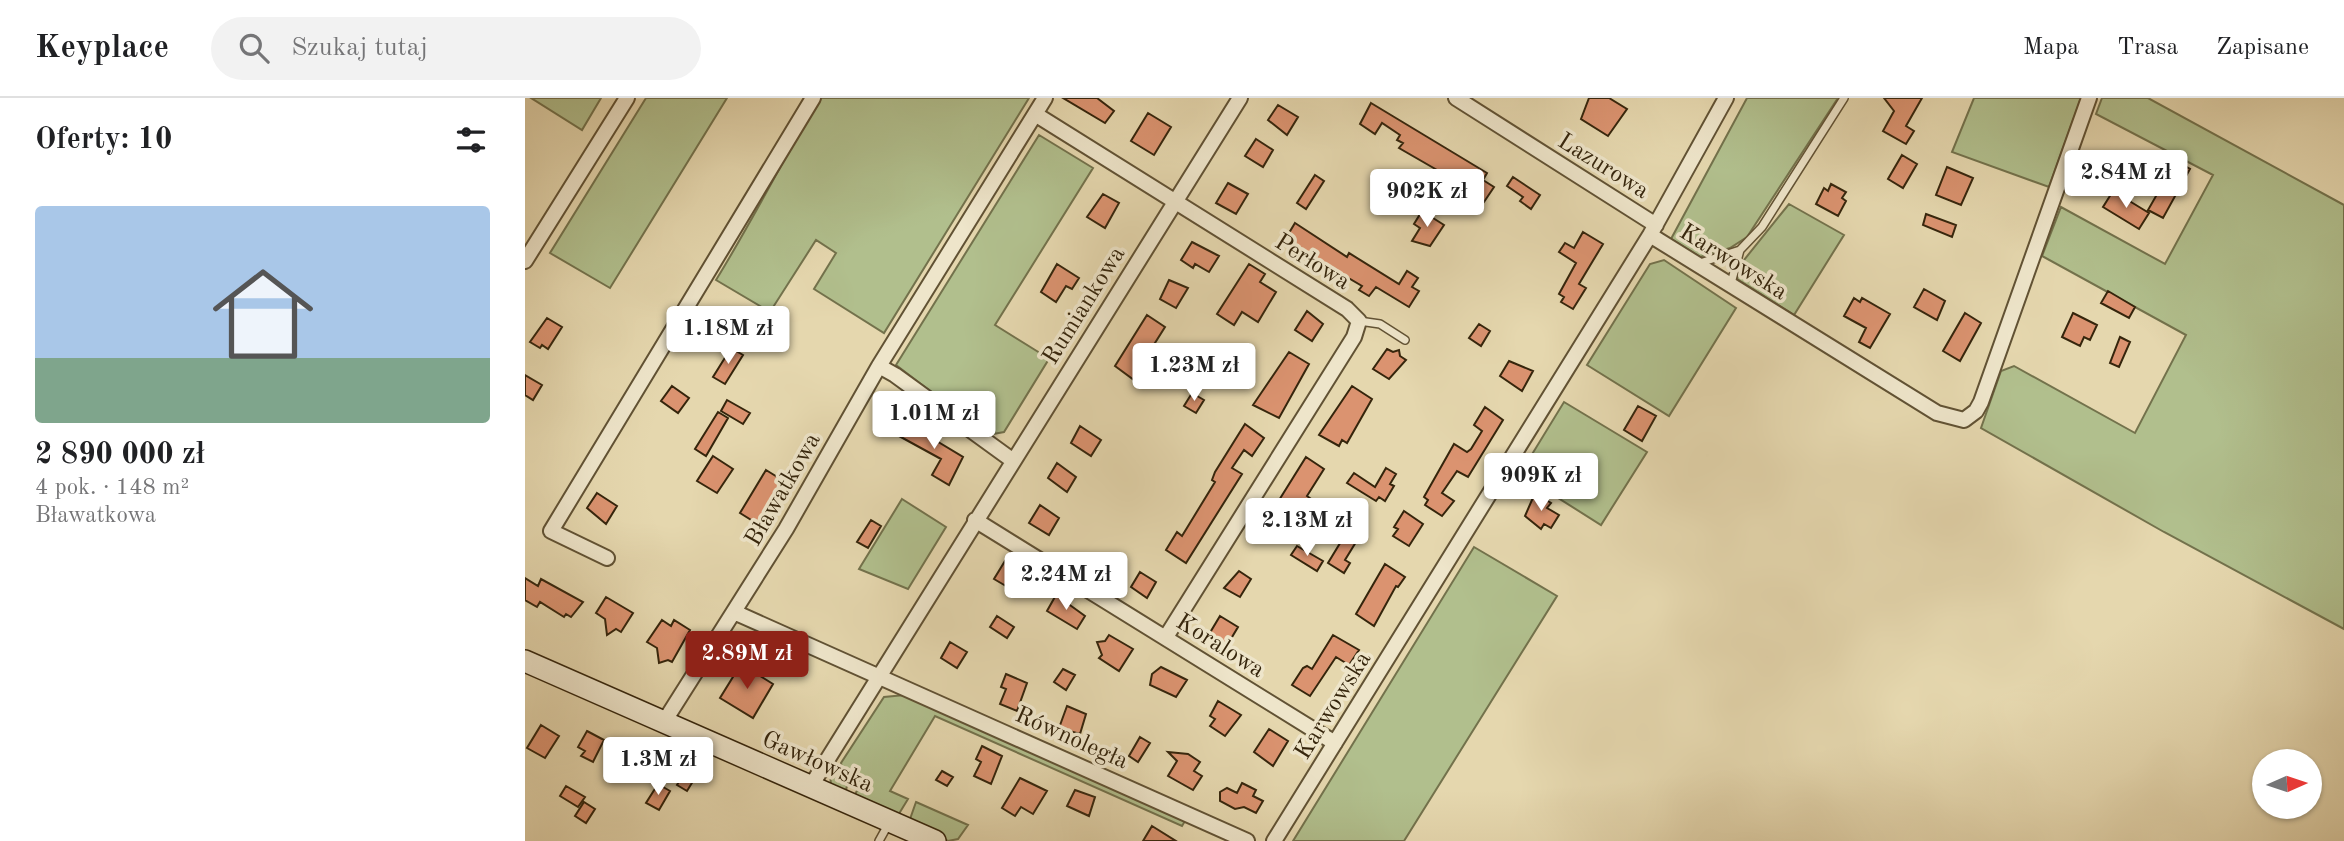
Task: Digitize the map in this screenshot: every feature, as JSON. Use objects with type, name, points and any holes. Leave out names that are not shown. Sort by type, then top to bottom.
[{"type":"street","points":[[525,261],[627,98]]},
{"type":"street","points":[[607,558],[551,531],[813,98]]},
{"type":"street","name":"Bławatkowa","points":[[664,722],[786,529],[879,366],[1045,98]]},
{"type":"street","name":"Rumiankowa","points":[[811,786],[1240,98]]},
{"type":"street","name":"Lazurowa","points":[[1455,98],[1653,230]]},
{"type":"street","points":[[1653,230],[1726,98]]},
{"type":"street","name":"Karwowska","points":[[1274,841],[1653,230],[1695,264],[1730,287],[1937,413],[1955,419],[1970,417],[1981,402],[2089,98]]},
{"type":"street","name":"Perłowa","points":[[1035,114],[1347,309],[1359,321],[1355,337],[1166,637]]},
{"type":"street","points":[[879,366],[895,374],[1012,460]]},
{"type":"street","name":"Koralowa","points":[[975,520],[1335,743]]},
{"type":"street","name":"Równoległa","points":[[734,612],[880,674],[1247,841]]},
{"type":"street","name":"Gawłowska","points":[[525,661],[935,841]]},
{"type":"lane","points":[[1730,287],[1740,250],[1762,227],[1844,98]]},
{"type":"lane","points":[[1695,264],[1740,250]]},
{"type":"lane","points":[[1359,321],[1380,324],[1405,340]]},
{"type":"lane","points":[[879,841],[891,821]]},
{"type":"green space","points":[[531,98],[601,98],[582,130]]},
{"type":"green space","points":[[646,98],[727,98],[610,288],[550,253]]},
{"type":"green space","points":[[819,98],[1029,98],[884,333],[814,289],[836,253],[816,240],[770,312],[716,280]]},
{"type":"green space","points":[[1747,98],[1838,98],[1747,237],[1730,248],[1700,257],[1671,239]]},
{"type":"green space","points":[[1974,98],[2081,98],[2049,187],[1952,152]]},
{"type":"green space","points":[[2102,98],[2148,98],[2344,205],[2344,629],[2164,532],[1981,428],[2001,371],[2014,366],[2135,433],[2186,335],[2042,256],[2061,207],[2165,264],[2213,175],[2096,114]]},
{"type":"green space","points":[[1039,135],[1093,168],[995,325],[1040,353],[1055,349],[1004,432],[988,435],[896,365]]},
{"type":"green space","points":[[1789,204],[1844,235],[1794,315],[1737,279],[1744,260]]},
{"type":"green space","points":[[1664,260],[1736,308],[1669,416],[1587,365],[1650,264]]},
{"type":"green space","points":[[1564,402],[1647,452],[1601,525],[1520,474]]},
{"type":"green space","points":[[902,499],[946,527],[908,589],[859,569]]},
{"type":"green space","points":[[1474,547],[1557,596],[1404,841],[1293,841]]},
{"type":"green space","points":[[905,695],[1185,821],[1182,826],[935,716],[890,791],[908,799],[897,817],[853,799],[861,782],[843,772],[841,763],[884,697]]},
{"type":"green space","points":[[830,772],[848,781],[845,795],[831,786]]},
{"type":"green space","points":[[916,802],[968,825],[958,839],[948,841],[909,822]]},
{"type":"building","points":[[1063,98],[1097,98],[1114,111],[1105,123]]},
{"type":"building","points":[[1589,98],[1609,98],[1627,109],[1608,136],[1581,119]]},
{"type":"building","points":[[1884,98],[1922,98],[1906,126],[1914,131],[1906,144],[1883,131],[1894,111]]},
{"type":"building","points":[[1371,103],[1487,173],[1483,180],[1494,187],[1484,202],[1461,188],[1463,185],[1399,148],[1403,143],[1397,140],[1400,135],[1382,123],[1375,134],[1360,124]]},
{"type":"building","points":[[1278,105],[1298,117],[1287,135],[1268,120]]},
{"type":"building","points":[[1148,113],[1171,127],[1154,155],[1131,141]]},
{"type":"building","points":[[1256,139],[1273,150],[1263,167],[1245,156]]},
{"type":"building","points":[[1902,155],[1917,164],[1903,188],[1888,179]]},
{"type":"building","points":[[2106,156],[2124,162],[2117,184],[2099,178]]},
{"type":"building","points":[[2176,161],[2190,169],[2163,218],[2148,210]]},
{"type":"building","points":[[1947,167],[1973,178],[1961,205],[1936,195]]},
{"type":"building","points":[[1315,175],[1324,181],[1306,209],[1297,203]]},
{"type":"building","points":[[1513,177],[1540,195],[1531,209],[1520,201],[1523,197],[1507,186]]},
{"type":"building","points":[[1228,183],[1248,194],[1236,214],[1216,203]]},
{"type":"building","points":[[1831,184],[1846,192],[1842,198],[1846,201],[1838,216],[1816,204],[1824,188],[1828,191]]},
{"type":"building","points":[[2113,191],[2149,213],[2139,229],[2103,207]]},
{"type":"building","points":[[1103,194],[1119,203],[1105,228],[1087,217]]},
{"type":"building","points":[[1422,211],[1444,225],[1430,246],[1412,241],[1420,228],[1414,224]]},
{"type":"building","points":[[1926,214],[1956,225],[1952,237],[1923,225]]},
{"type":"building","points":[[1295,223],[1347,257],[1349,253],[1399,284],[1407,271],[1418,278],[1412,287],[1419,291],[1409,307],[1376,287],[1369,296],[1359,290],[1362,286],[1338,272],[1336,276],[1283,243]]},
{"type":"building","points":[[1583,232],[1603,244],[1579,284],[1586,288],[1573,309],[1561,302],[1564,297],[1559,294],[1576,263],[1559,252],[1565,243],[1574,248]]},
{"type":"building","points":[[1192,242],[1219,256],[1209,272],[1195,264],[1193,268],[1181,260]]},
{"type":"building","points":[[1057,264],[1079,278],[1072,289],[1066,286],[1056,302],[1041,292]]},
{"type":"building","points":[[1249,264],[1265,274],[1260,282],[1276,292],[1258,322],[1242,312],[1234,325],[1217,314]]},
{"type":"building","points":[[1169,280],[1188,288],[1176,308],[1160,299]]},
{"type":"building","points":[[1924,289],[1945,301],[1937,320],[1914,307]]},
{"type":"building","points":[[2108,291],[2135,307],[2129,318],[2101,303]]},
{"type":"building","points":[[1854,298],[1860,302],[1862,298],[1890,314],[1870,348],[1859,342],[1866,328],[1844,316]]},
{"type":"building","points":[[1307,311],[1323,324],[1312,341],[1295,330]]},
{"type":"building","points":[[703,312],[732,331],[724,344],[695,325]]},
{"type":"building","points":[[1965,313],[1981,323],[1960,361],[1943,351]]},
{"type":"building","points":[[2073,313],[2097,325],[2090,340],[2084,337],[2080,346],[2062,337]]},
{"type":"building","points":[[1147,315],[1165,327],[1143,362],[1150,366],[1143,377],[1138,374],[1134,380],[1115,366]]},
{"type":"building","points":[[547,318],[562,327],[548,349],[530,342]]},
{"type":"building","points":[[1479,324],[1490,331],[1481,346],[1469,338]]},
{"type":"building","points":[[2120,337],[2130,342],[2119,367],[2110,363]]},
{"type":"building","points":[[731,348],[743,355],[725,384],[713,377]]},
{"type":"building","points":[[1387,349],[1393,352],[1399,350],[1400,356],[1406,360],[1389,379],[1373,369]]},
{"type":"building","points":[[1289,352],[1309,364],[1279,418],[1253,405]]},
{"type":"building","points":[[1195,360],[1207,367],[1201,377],[1189,371]]},
{"type":"building","points":[[1509,361],[1533,371],[1522,391],[1500,376]]},
{"type":"building","points":[[525,375],[542,385],[533,400],[525,395]]},
{"type":"building","points":[[672,386],[689,398],[678,413],[661,401]]},
{"type":"building","points":[[1352,386],[1372,399],[1347,443],[1342,440],[1339,446],[1319,435]]},
{"type":"building","points":[[1192,393],[1204,400],[1196,413],[1184,406]]},
{"type":"building","points":[[727,400],[750,413],[743,424],[721,411]]},
{"type":"building","points":[[1638,406],[1656,416],[1642,441],[1624,430]]},
{"type":"building","points":[[1485,407],[1503,420],[1468,477],[1457,471],[1442,493],[1454,501],[1442,516],[1425,505],[1428,500],[1424,497],[1454,444],[1467,452],[1471,449],[1482,431],[1474,425]]},
{"type":"building","points":[[718,412],[728,418],[706,456],[695,449]]},
{"type":"building","points":[[912,421],[924,428],[925,434],[963,457],[949,485],[932,475],[941,459],[899,436],[907,422],[910,424]]},
{"type":"building","points":[[1245,424],[1264,438],[1252,456],[1244,450],[1232,468],[1242,474],[1186,563],[1166,550],[1177,532],[1182,536],[1215,482],[1212,480],[1215,472]]},
{"type":"building","points":[[1080,426],[1101,440],[1091,456],[1071,443]]},
{"type":"building","points":[[713,456],[733,469],[717,493],[697,481]]},
{"type":"building","points":[[1306,457],[1324,469],[1307,496],[1314,501],[1304,518],[1296,513],[1289,524],[1271,513]]},
{"type":"building","points":[[1057,463],[1076,477],[1067,492],[1048,478]]},
{"type":"building","points":[[1386,468],[1396,474],[1390,484],[1394,486],[1385,501],[1379,497],[1376,501],[1347,483],[1354,473],[1375,487]]},
{"type":"building","points":[[766,470],[787,483],[761,526],[740,513]]},
{"type":"building","points":[[597,493],[617,506],[606,524],[587,508]]},
{"type":"building","points":[[1535,493],[1551,503],[1547,508],[1559,515],[1551,528],[1544,524],[1541,529],[1525,516]]},
{"type":"building","points":[[1040,505],[1059,518],[1049,535],[1029,523]]},
{"type":"building","points":[[1404,511],[1423,524],[1409,546],[1393,536],[1398,529],[1394,527]]},
{"type":"building","points":[[871,520],[881,526],[868,548],[857,542]]},
{"type":"building","points":[[1345,535],[1356,542],[1345,560],[1350,563],[1344,573],[1328,563]]},
{"type":"building","points":[[1297,546],[1323,561],[1317,571],[1291,555]]},
{"type":"building","points":[[1005,561],[1021,572],[1011,589],[994,579]]},
{"type":"building","points":[[1385,564],[1405,577],[1398,587],[1396,586],[1374,626],[1356,614]]},
{"type":"building","points":[[1239,571],[1251,579],[1240,597],[1224,588]]},
{"type":"building","points":[[1140,572],[1156,582],[1147,598],[1131,587]]},
{"type":"building","points":[[525,578],[538,586],[541,579],[583,602],[571,617],[566,614],[564,617],[540,602],[537,607],[525,600]]},
{"type":"building","points":[[1056,595],[1085,616],[1077,629],[1047,611]]},
{"type":"building","points":[[606,597],[633,613],[621,632],[616,629],[607,635],[605,619],[596,613]]},
{"type":"building","points":[[997,616],[1014,627],[1007,638],[990,627]]},
{"type":"building","points":[[1220,616],[1238,627],[1226,647],[1208,636]]},
{"type":"building","points":[[662,620],[671,626],[674,620],[690,630],[672,662],[668,660],[659,663],[657,648],[647,642]]},
{"type":"building","points":[[1109,635],[1133,649],[1119,671],[1099,658],[1102,655],[1097,642],[1105,641]]},
{"type":"building","points":[[1333,635],[1359,650],[1349,665],[1336,657],[1310,696],[1292,685],[1303,668],[1307,666],[1312,669]]},
{"type":"building","points":[[950,642],[967,652],[957,668],[941,658]]},
{"type":"building","points":[[741,664],[773,684],[753,718],[720,698]]},
{"type":"building","points":[[1161,667],[1187,680],[1176,697],[1150,685],[1152,674]]},
{"type":"building","points":[[1063,669],[1075,675],[1066,690],[1054,682]]},
{"type":"building","points":[[1006,674],[1027,683],[1017,711],[1000,704],[1006,689],[1001,687]]},
{"type":"building","points":[[1218,701],[1241,715],[1225,736],[1210,726],[1215,719],[1210,716]]},
{"type":"building","points":[[1067,706],[1086,714],[1080,734],[1059,728]]},
{"type":"building","points":[[541,725],[559,736],[545,758],[527,748]]},
{"type":"building","points":[[1269,729],[1288,741],[1273,766],[1254,752]]},
{"type":"building","points":[[587,731],[604,740],[593,762],[581,756],[585,751],[578,747]]},
{"type":"building","points":[[1140,737],[1150,743],[1138,762],[1129,756]]},
{"type":"building","points":[[982,746],[1002,756],[991,784],[974,776],[981,762],[976,759]]},
{"type":"building","points":[[626,750],[641,760],[630,778],[614,768]]},
{"type":"building","points":[[1168,752],[1188,754],[1200,762],[1194,771],[1202,776],[1193,790],[1168,776],[1177,761]]},
{"type":"building","points":[[688,767],[698,773],[687,791],[677,785]]},
{"type":"building","points":[[942,771],[953,777],[947,786],[936,780]]},
{"type":"building","points":[[1020,778],[1047,791],[1033,814],[1021,807],[1015,816],[1002,808]]},
{"type":"building","points":[[1242,783],[1256,790],[1253,796],[1263,801],[1256,813],[1244,807],[1235,809],[1220,801],[1220,792],[1227,788],[1237,793]]},
{"type":"building","points":[[658,784],[670,791],[659,810],[646,803]]},
{"type":"building","points":[[566,786],[585,797],[578,807],[560,796]]},
{"type":"building","points":[[1075,790],[1095,797],[1089,816],[1067,806]]},
{"type":"building","points":[[584,802],[595,809],[586,823],[575,816]]},
{"type":"building","points":[[1152,826],[1176,841],[1143,841]]}]
